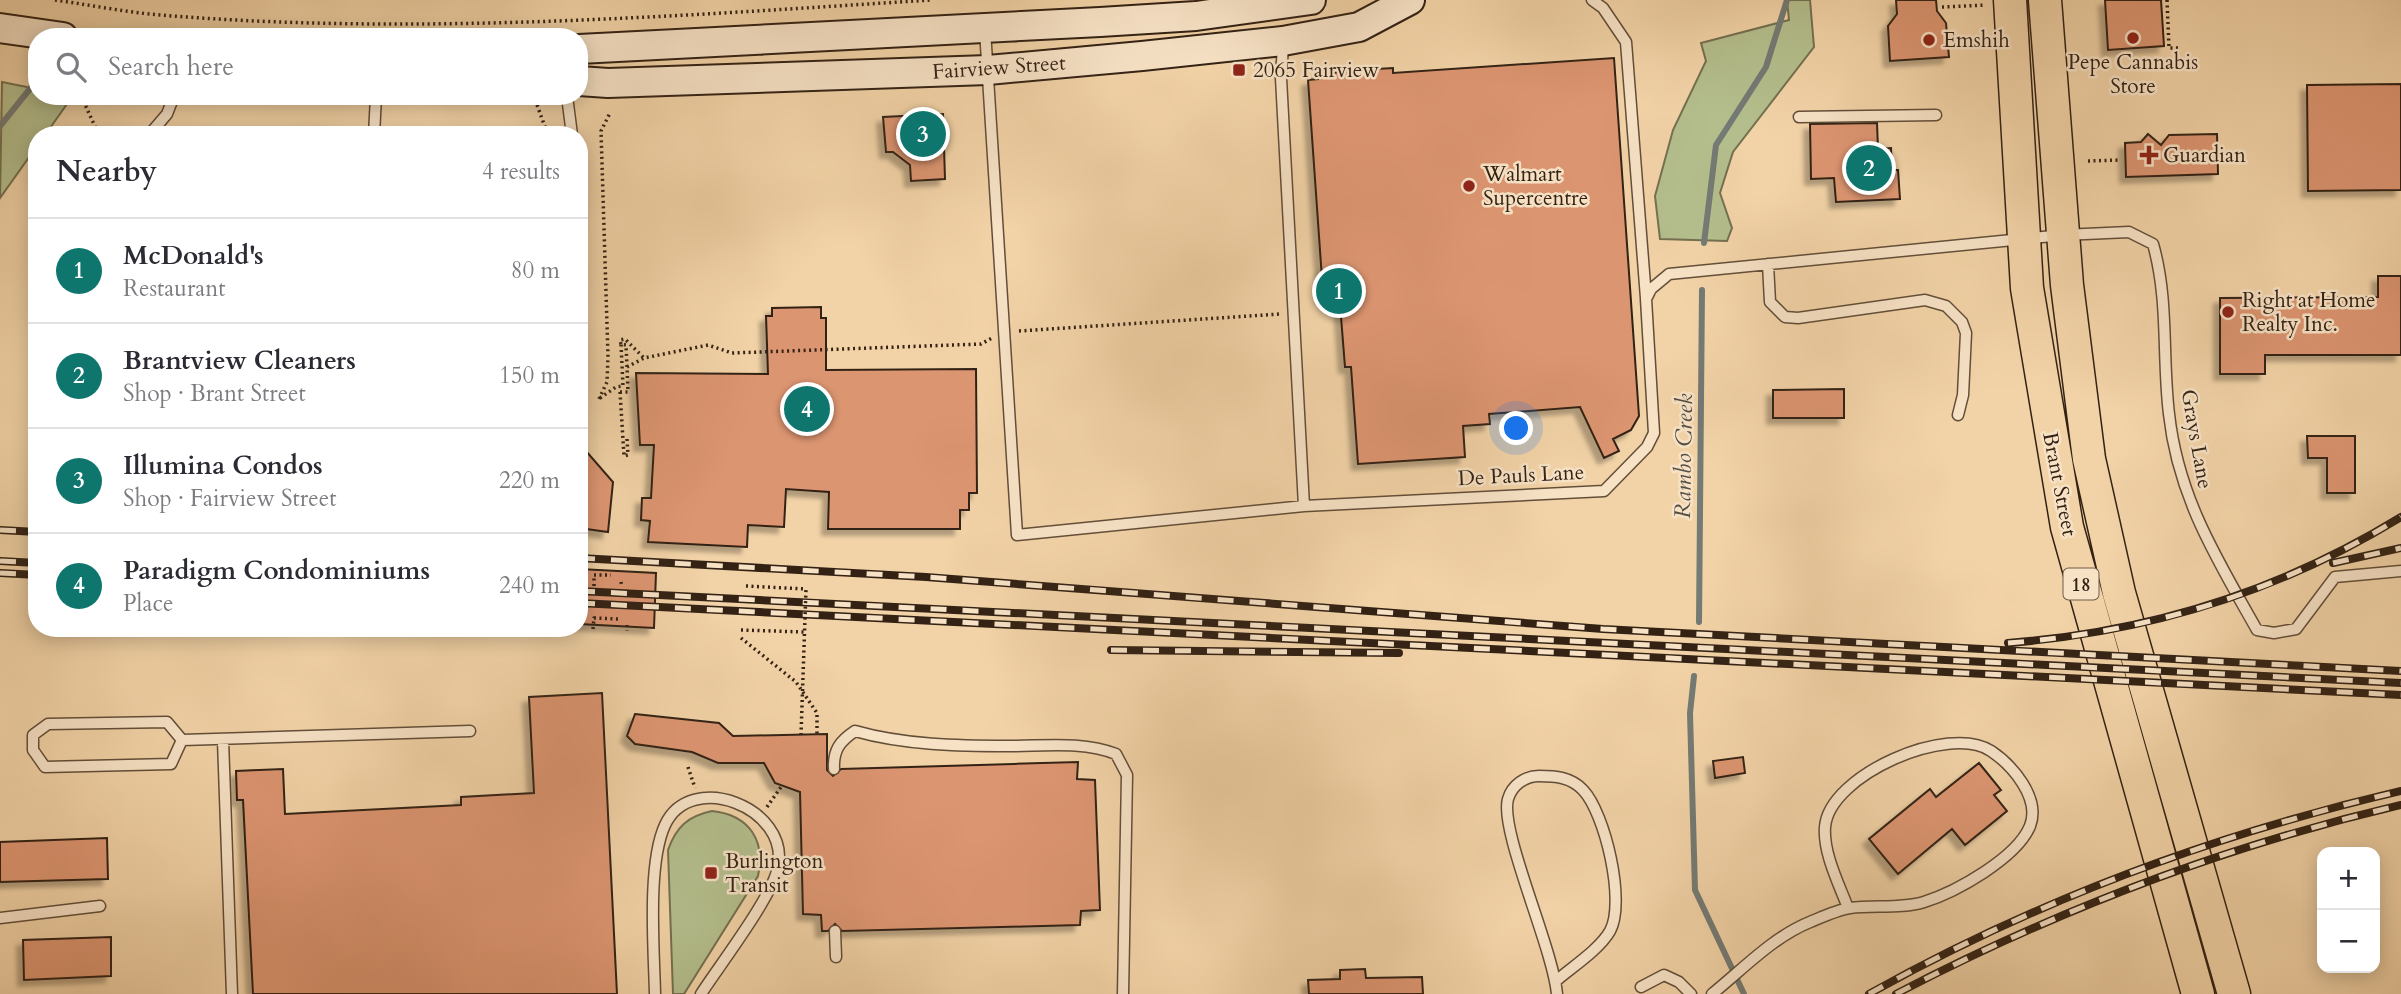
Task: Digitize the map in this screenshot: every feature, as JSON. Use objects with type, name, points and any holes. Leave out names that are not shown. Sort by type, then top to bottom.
[{"type":"main road","name":"Fairview Street","points":[[588,49],[1196,16],[1311,0]]},
{"type":"main road","name":"Fairview Street","points":[[588,82],[988,71],[1283,41],[1359,27],[1409,0]]},
{"type":"main road","name":"Brant Street","points":[[2004,2],[2029,301],[2067,527],[2198,994]]},
{"type":"main road","name":"Brant Street","points":[[2046,2],[2063,235],[2079,396],[2104,535],[2234,994]]},
{"type":"main road","points":[[0,28],[28,32]]},
{"type":"lane","name":"De Pauls Lane","points":[[1004,331],[1017,535],[1304,506],[1604,491],[1647,447],[1654,433],[1626,42],[1603,8],[1592,0]]},
{"type":"lane","points":[[985,28],[1004,331]]},
{"type":"lane","points":[[1283,41],[1281,78],[1304,506]]},
{"type":"lane","points":[[157,126],[170,105]]},
{"type":"lane","points":[[374,126],[376,105]]},
{"type":"lane","points":[[568,105],[571,126]]},
{"type":"lane","points":[[1799,117],[1936,115]]},
{"type":"lane","name":"Grays Lane","points":[[2022,240],[2129,232],[2153,244],[2163,277],[2169,415],[2182,482],[2196,517],[2257,630],[2274,633],[2296,629],[2335,577],[2401,571]]},
{"type":"lane","points":[[1646,299],[1651,289],[1669,274],[2022,240]]},
{"type":"lane","points":[[1768,264],[1770,302],[1785,317],[1798,318],[1924,300],[1947,306],[1955,313],[1966,333],[1963,395],[1958,415]]},
{"type":"lane","points":[[167,722],[182,740],[171,764],[45,767],[33,750],[33,735],[48,724],[167,722]]},
{"type":"lane","points":[[182,740],[470,731]]},
{"type":"lane","points":[[834,769],[834,760],[841,741],[855,732],[878,738],[978,746],[1095,745],[1116,754],[1127,775],[1123,994]]},
{"type":"lane","points":[[223,740],[232,994]]},
{"type":"lane","points":[[1712,994],[1781,938],[1809,922],[1848,908],[1921,903],[1954,891],[2013,848],[2029,828],[2033,815],[2030,799],[2003,760],[1987,748],[1963,742],[1925,746],[1871,772],[1844,789],[1835,801],[1825,826],[1831,862],[1848,908]]},
{"type":"lane","points":[[1556,981],[1609,931],[1617,908],[1606,841],[1594,806],[1582,788],[1562,776],[1530,776],[1517,784],[1508,799],[1508,819],[1556,981],[1557,994]]},
{"type":"lane","points":[[655,994],[655,860],[665,824],[672,814],[686,804],[706,799],[743,804],[760,817],[774,839],[779,867],[773,882],[701,994]]},
{"type":"lane","points":[[0,918],[100,906]]},
{"type":"lane","points":[[835,931],[836,957]]},
{"type":"lane","points":[[1641,987],[1664,975],[1679,982],[1691,994]]},
{"type":"path","points":[[55,0],[157,15],[346,25],[618,19],[932,0]]},
{"type":"path","points":[[2167,0],[2169,48],[2178,48]]},
{"type":"path","points":[[1942,7],[2004,2]]},
{"type":"path","points":[[85,105],[95,126]]},
{"type":"path","points":[[537,106],[545,126]]},
{"type":"path","points":[[610,113],[601,131],[608,357],[607,382],[599,400],[623,386],[620,340],[625,339],[644,358]]},
{"type":"path","points":[[2088,161],[2121,160]]},
{"type":"path","points":[[627,367],[644,358],[708,345],[732,354],[981,344],[1004,331],[1293,313]]},
{"type":"path","points":[[620,390],[628,392],[626,345],[621,344]]},
{"type":"path","points":[[620,390],[624,456],[628,455],[626,439]]},
{"type":"path","points":[[594,586],[594,575],[611,575]]},
{"type":"path","points":[[746,586],[806,589],[801,735]]},
{"type":"path","points":[[593,629],[594,618],[619,620]]},
{"type":"path","points":[[627,625],[627,631]]},
{"type":"path","points":[[741,630],[804,632]]},
{"type":"path","points":[[741,638],[796,682],[817,713],[817,734]]},
{"type":"path","points":[[760,817],[780,786]]},
{"type":"green space","points":[[1787,0],[1810,0],[1814,47],[1733,152],[1720,193],[1732,228],[1727,241],[1660,239],[1655,196],[1673,130],[1706,61],[1701,43],[1789,20]]},
{"type":"green space","points":[[2,82],[28,87],[28,105],[66,105],[51,126],[28,126],[28,159],[0,198]]},
{"type":"green space","points":[[712,811],[736,818],[752,832],[759,851],[758,876],[684,994],[673,994],[668,850],[684,824],[696,816]]},
{"type":"building","points":[[1896,0],[1936,0],[1937,11],[1946,23],[1949,57],[1890,61],[1888,26],[1897,14]]},
{"type":"building","points":[[2105,0],[2161,0],[2164,46],[2108,50]]},
{"type":"building","name":"Walmart Supercentre","points":[[1614,58],[1639,416],[1631,430],[1613,439],[1619,451],[1604,458],[1580,407],[1489,414],[1490,424],[1463,426],[1465,457],[1358,464],[1351,367],[1345,367],[1339,292],[1323,293],[1308,80],[1318,79],[1318,74],[1376,69],[1393,68],[1393,73]]},
{"type":"building","points":[[2401,84],[2401,190],[2308,191],[2307,85]]},
{"type":"building","points":[[943,114],[945,179],[911,181],[910,165],[893,152],[886,152],[883,117]]},
{"type":"building","points":[[1877,123],[1878,149],[1891,148],[1892,170],[1898,170],[1900,199],[1836,202],[1834,178],[1811,179],[1810,124]]},
{"type":"building","points":[[2148,134],[2161,145],[2169,135],[2217,134],[2218,174],[2126,177],[2125,143],[2141,142]]},
{"type":"building","points":[[2378,276],[2401,276],[2401,355],[2265,355],[2265,374],[2220,374],[2220,298],[2378,297]]},
{"type":"building","points":[[821,307],[821,318],[826,318],[826,370],[976,369],[977,493],[969,493],[969,510],[960,510],[960,529],[828,529],[829,492],[786,489],[784,527],[748,525],[747,547],[648,542],[650,521],[641,520],[642,498],[651,498],[654,445],[640,445],[636,373],[768,374],[766,316],[772,316],[772,308]]},
{"type":"building","points":[[1844,389],[1844,418],[1773,418],[1773,390]]},
{"type":"building","points":[[2307,436],[2355,436],[2355,493],[2327,493],[2327,458],[2308,458]]},
{"type":"building","points":[[588,453],[613,482],[608,532],[588,529]]},
{"type":"building","points":[[588,569],[656,573],[654,628],[588,624]]},
{"type":"building","points":[[602,693],[617,994],[253,994],[243,800],[237,800],[236,771],[283,769],[285,814],[461,805],[461,797],[534,793],[529,697]]},
{"type":"building","points":[[635,714],[719,723],[733,736],[827,734],[827,770],[833,776],[841,769],[1078,762],[1077,779],[1095,780],[1100,910],[1081,911],[1080,925],[842,931],[835,924],[828,931],[822,931],[821,915],[803,914],[800,792],[775,783],[764,763],[718,763],[692,752],[635,744],[627,736]]},
{"type":"building","points":[[1743,757],[1745,773],[1715,778],[1713,761]]},
{"type":"building","points":[[1979,763],[2001,790],[1994,795],[2007,811],[1965,845],[1952,829],[1898,874],[1869,839],[1930,789],[1936,797]]},
{"type":"building","points":[[107,838],[108,879],[0,882],[0,842]]},
{"type":"building","points":[[111,937],[111,976],[24,980],[23,940]]},
{"type":"building","points":[[1365,969],[1366,978],[1422,977],[1423,994],[1309,994],[1308,980],[1340,979],[1340,970]]},
{"type":"waterway","name":"Rambo Creek","points":[[1704,243],[1716,145],[1766,67],[1787,0]]},
{"type":"waterway","points":[[0,126],[28,91]]},
{"type":"waterway","name":"Rambo Creek","points":[[1699,622],[1702,290]]},
{"type":"waterway","name":"Rambo Creek","points":[[1694,676],[1690,713],[1695,890],[1744,994]]},
{"type":"railway","points":[[2008,643],[2061,638],[2112,629],[2212,604],[2308,567],[2401,517]]},
{"type":"railway","points":[[0,530],[28,532]]},
{"type":"railway","points":[[2333,563],[2401,548]]},
{"type":"railway","points":[[588,558],[926,577],[1603,629],[2401,671]]},
{"type":"railway","points":[[0,561],[28,563]]},
{"type":"railway","points":[[0,573],[28,575]]},
{"type":"railway","points":[[588,591],[2401,683]]},
{"type":"railway","points":[[588,603],[2401,695]]},
{"type":"railway","points":[[1111,650],[1399,653]]},
{"type":"railway","points":[[1869,994],[1996,929],[2128,874],[2263,828],[2401,791]]},
{"type":"railway","points":[[1896,994],[2018,935],[2143,883],[2270,840],[2401,805]]},
{"type":"place","name":"Pepe Cannabis Store","points":[[2133,38]]},
{"type":"place","name":"Emshih","points":[[1929,40]]},
{"type":"place","name":"2065 Fairview","points":[[1239,70]]},
{"type":"place","name":"Illumina Condos","points":[[923,134]]},
{"type":"place","name":"Guardian","points":[[2149,155]]},
{"type":"place","name":"Brantview Cleaners","points":[[1869,168]]},
{"type":"place","name":"Walmart Supercentre","points":[[1469,186]]},
{"type":"place","name":"McDonald's","points":[[1339,291]]},
{"type":"place","name":"Right at Home Realty Inc.","points":[[2228,312]]},
{"type":"place","name":"Paradigm Condominiums","points":[[807,409]]},
{"type":"place","name":"Burlington Transit","points":[[711,873]]}]
